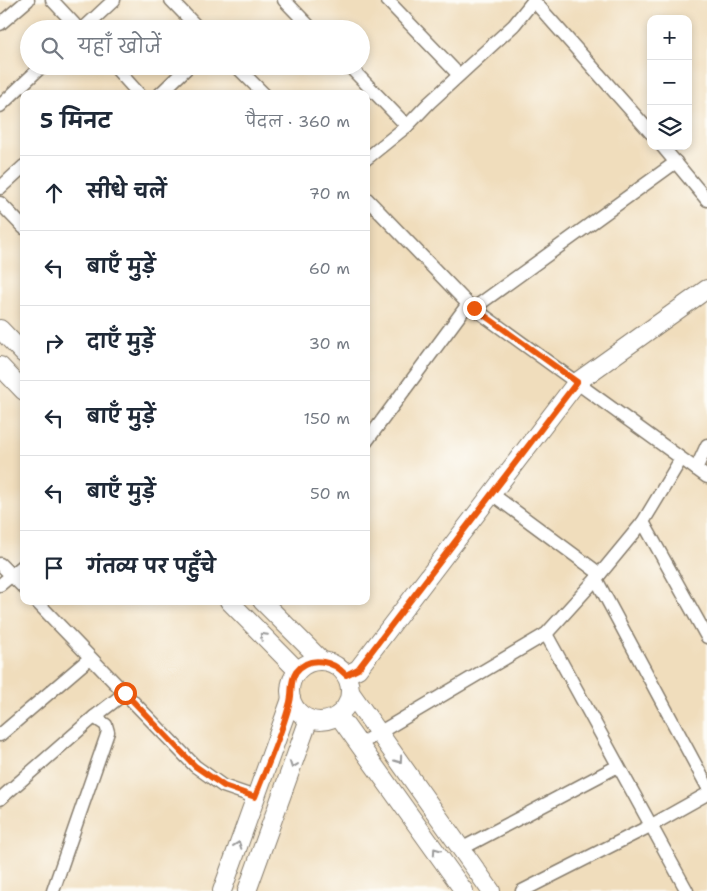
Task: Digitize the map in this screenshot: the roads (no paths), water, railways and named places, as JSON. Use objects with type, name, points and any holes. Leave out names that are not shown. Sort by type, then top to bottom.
[{"type":"street","points":[[0,24],[28,0]]},
{"type":"street","points":[[52,0],[72,20]]},
{"type":"street","points":[[91,20],[114,0]]},
{"type":"street","points":[[171,0],[190,20]]},
{"type":"street","points":[[284,0],[303,20]]},
{"type":"street","points":[[387,0],[459,75]]},
{"type":"street","points":[[370,156],[408,126],[459,75],[514,25],[534,0],[647,128]]},
{"type":"street","points":[[0,106],[33,75]]},
{"type":"street","points":[[122,75],[135,90]]},
{"type":"street","points":[[164,90],[180,75]]},
{"type":"street","points":[[245,75],[260,90]]},
{"type":"street","points":[[358,75],[408,126]]},
{"type":"street","points":[[666,150],[707,200]]},
{"type":"street","points":[[370,435],[471,306],[676,162]]},
{"type":"street","points":[[0,188],[20,170]]},
{"type":"street","points":[[0,203],[20,224]]},
{"type":"street","points":[[370,207],[471,306],[707,477]]},
{"type":"street","points":[[346,675],[358,669],[577,382],[707,288]]},
{"type":"street","points":[[0,329],[20,350]]},
{"type":"street","points":[[0,366],[20,386]]},
{"type":"street","points":[[696,469],[707,445]]},
{"type":"street","points":[[360,744],[546,634],[598,577],[642,522],[681,459]]},
{"type":"street","points":[[492,494],[598,577],[707,786]]},
{"type":"street","points":[[642,522],[707,637]]},
{"type":"street","points":[[0,564],[20,584]]},
{"type":"street","points":[[0,585],[20,569]]},
{"type":"street","points":[[40,605],[195,766],[224,786],[255,797]]},
{"type":"street","points":[[233,605],[297,670]]},
{"type":"street","points":[[266,605],[322,660],[340,668],[346,675],[350,692],[491,891]]},
{"type":"street","points":[[546,634],[684,890]]},
{"type":"street","points":[[0,735],[90,658]]},
{"type":"street","points":[[222,891],[291,700],[291,682],[297,670],[308,663],[322,660]]},
{"type":"street","points":[[291,700],[301,715],[319,721],[338,715],[345,708],[350,692]]},
{"type":"street","points":[[0,799],[94,717],[125,693]]},
{"type":"street","points":[[338,715],[464,891]]},
{"type":"street","points":[[54,891],[108,732],[106,725],[94,717]]},
{"type":"street","points":[[247,891],[310,719]]},
{"type":"street","points":[[462,849],[618,766]]},
{"type":"street","points":[[522,891],[650,826],[707,794]]}]
